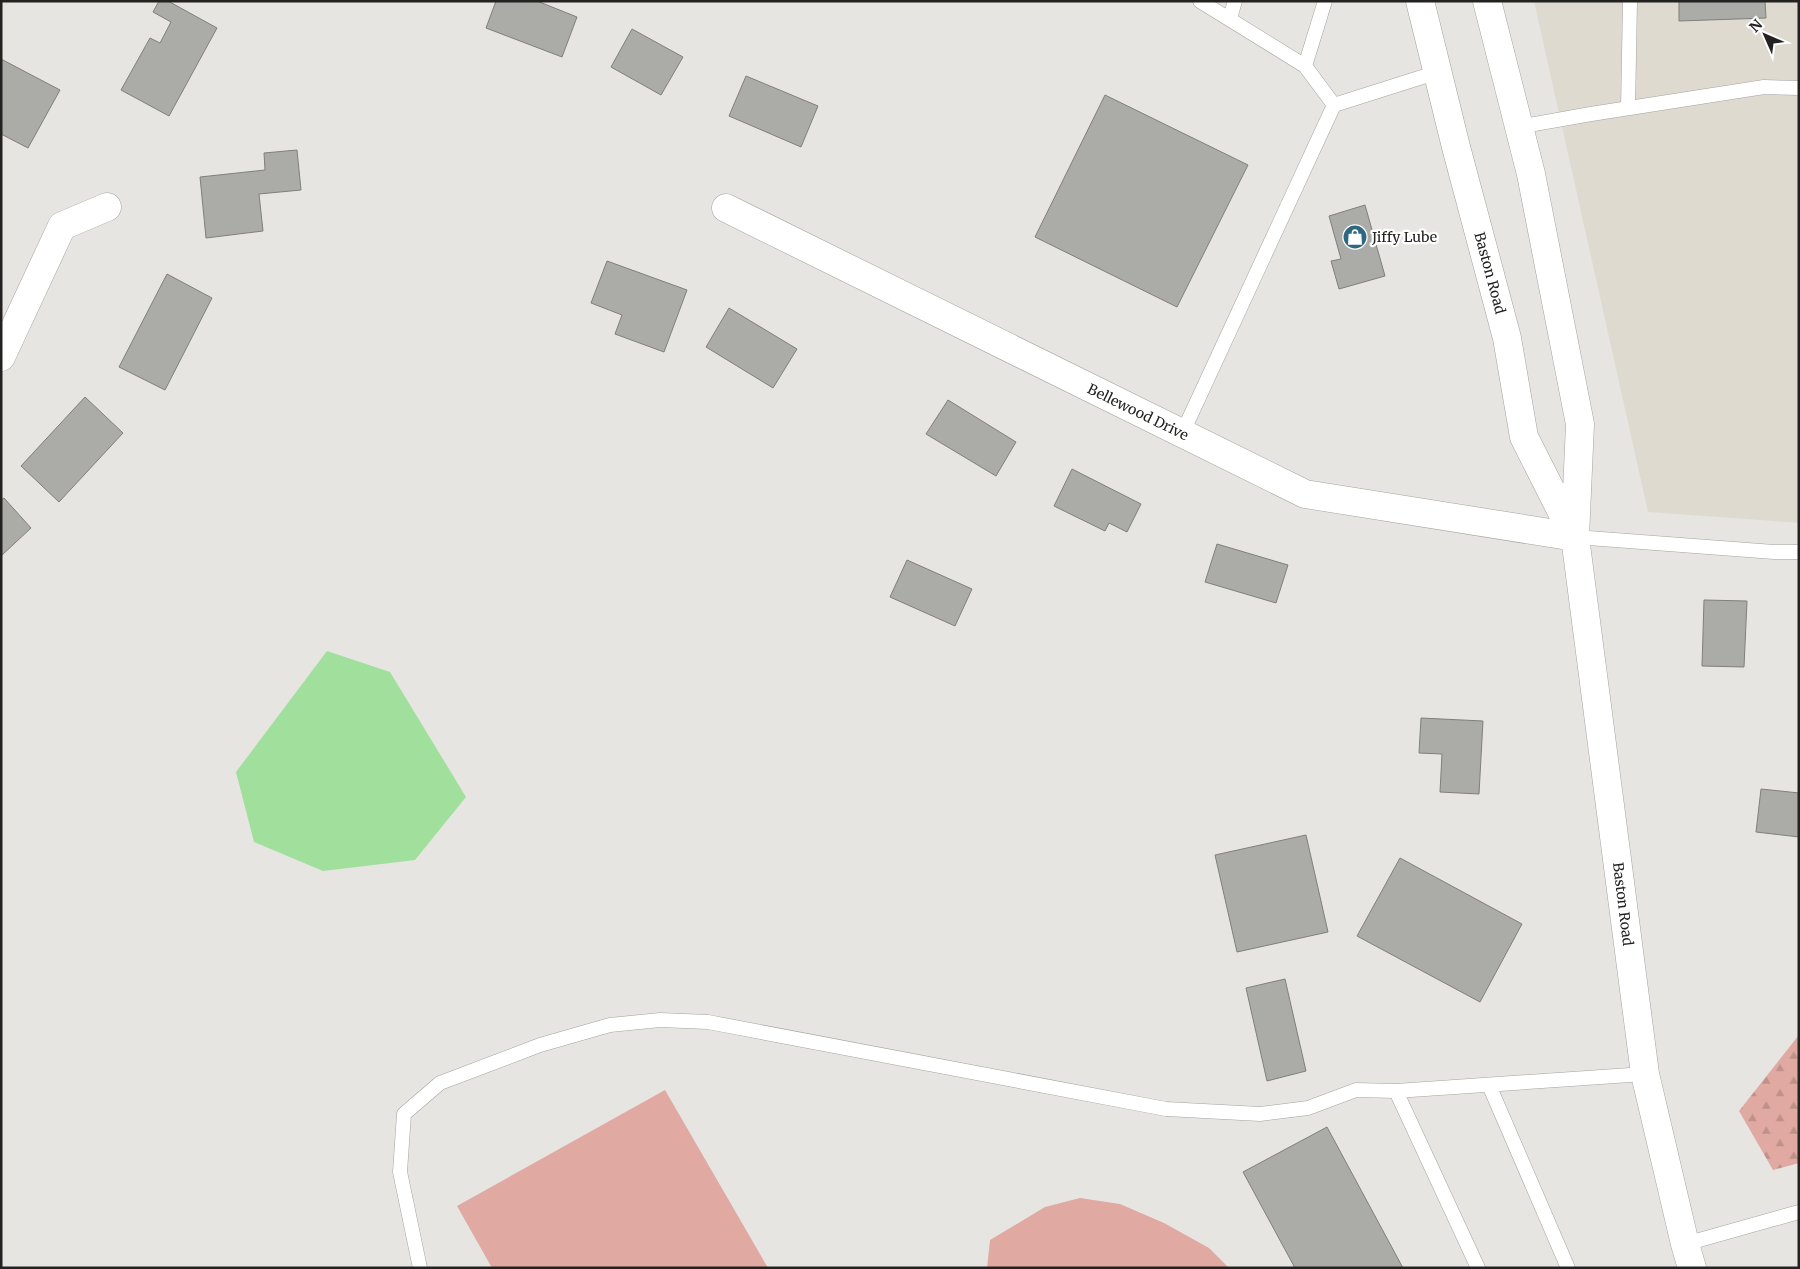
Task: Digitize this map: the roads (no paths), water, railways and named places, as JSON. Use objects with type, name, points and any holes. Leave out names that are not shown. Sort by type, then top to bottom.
[{"type":"main road","name":"Baston Road","points":[[1420,1],[1507,338],[1524,437],[1574,537]]},
{"type":"main road","name":"Baston Road","points":[[1487,1],[1530,174],[1580,424],[1574,537],[1645,1074],[1688,1256]]},
{"type":"main road","points":[[1,358],[62,226],[107,207]]},
{"type":"main road","name":"Bellewood Drive","points":[[726,208],[1305,494],[1574,537]]},
{"type":"lane","points":[[1200,1],[1305,66],[1334,105]]},
{"type":"lane","points":[[1230,18],[1235,1]]},
{"type":"lane","points":[[1305,66],[1325,1]]},
{"type":"lane","points":[[1628,108],[1630,1]]},
{"type":"lane","points":[[1182,434],[1334,105],[1438,72]]},
{"type":"lane","points":[[1518,127],[1764,87],[1799,88]]},
{"type":"lane","points":[[1574,537],[1774,552],[1799,552]]},
{"type":"lane","points":[[420,1268],[400,1172],[404,1114],[440,1083],[540,1045],[610,1024],[660,1020],[708,1022],[1166,1109],[1260,1114],[1308,1108],[1356,1090],[1396,1091],[1645,1074]]},
{"type":"lane","points":[[1489,1085],[1568,1268]]},
{"type":"lane","points":[[1396,1091],[1478,1268]]},
{"type":"lane","points":[[1688,1256],[1799,1212]]},
{"type":"place","name":"Jiffy Lube","points":[[1355,237]]}]
